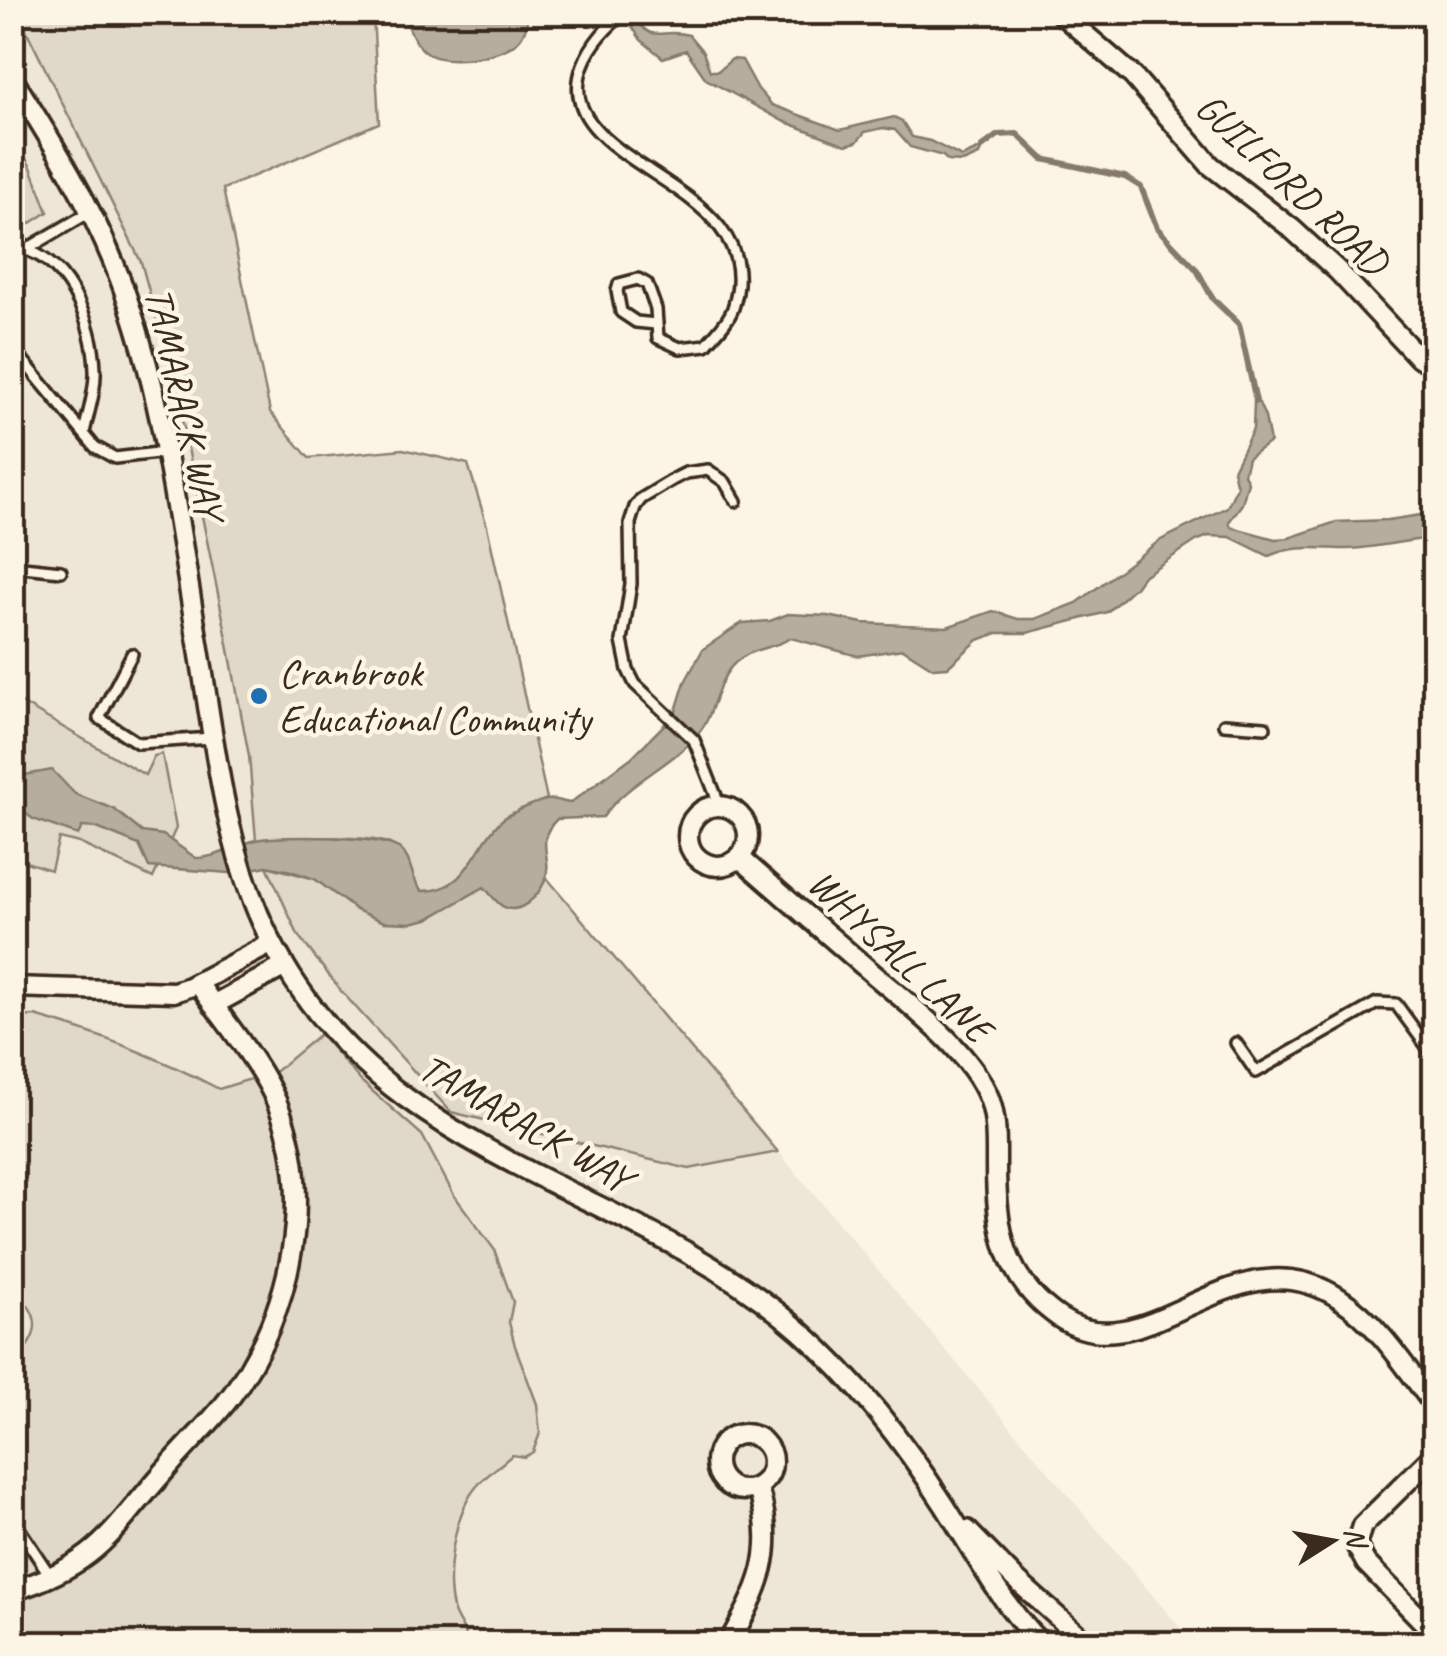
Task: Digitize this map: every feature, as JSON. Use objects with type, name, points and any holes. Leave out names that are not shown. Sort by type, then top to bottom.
[{"type":"street","name":"GUILFORD ROAD","points":[[1059,12],[1132,76],[1210,164],[1338,271],[1420,358],[1434,363]]},
{"type":"street","name":"TAMARACK WAY","points":[[12,78],[53,142],[90,212],[135,324],[166,452],[229,816],[251,894],[286,966],[346,1044],[381,1079],[429,1116],[490,1153],[722,1273],[798,1328],[876,1407],[946,1508],[998,1594],[1041,1644]]},
{"type":"street","points":[[720,806],[732,809],[745,822],[748,841],[732,863],[713,866],[691,850],[688,831],[704,809],[720,806]]},
{"type":"street","name":"WHYSALL LANE","points":[[739,858],[913,1008],[980,1079],[994,1115],[996,1210],[1001,1236],[1018,1276],[1050,1310],[1084,1329],[1118,1330],[1143,1325],[1210,1294],[1250,1281],[1272,1279],[1308,1284],[1330,1292],[1360,1314],[1434,1405]]},
{"type":"street","points":[[12,987],[159,994],[198,983],[272,942]]},
{"type":"street","points":[[212,1006],[286,966]]},
{"type":"street","points":[[12,1590],[70,1569],[96,1551],[225,1404],[261,1345],[287,1279],[296,1201],[284,1124],[266,1082],[198,983]]},
{"type":"street","points":[[1434,1455],[1362,1526],[1356,1545],[1366,1563],[1434,1633]]},
{"type":"street","points":[[728,1644],[754,1597],[765,1565],[767,1517],[758,1488]]},
{"type":"street","name":"TAMARACK WAY","points":[[946,1508],[1014,1578],[1088,1644]]},
{"type":"street","points":[[1051,1644],[1074,1630]]},
{"type":"lane","points":[[623,14],[586,57],[578,86],[582,113],[608,143],[659,174],[708,212],[730,244],[736,266],[733,312],[706,345],[680,348],[658,338],[654,296],[647,284],[638,279],[620,284],[617,291],[621,312],[636,322],[656,324]]},
{"type":"lane","points":[[27,249],[90,212]]},
{"type":"lane","points":[[12,248],[27,249],[50,262],[64,276],[85,320],[95,370],[84,433]]},
{"type":"lane","points":[[12,348],[95,446],[115,458],[166,452]]},
{"type":"lane","points":[[720,806],[694,740],[635,684],[622,641],[631,584],[630,523],[641,499],[674,479],[702,470],[717,475],[736,501]]},
{"type":"lane","points":[[12,559],[23,567],[61,571]]},
{"type":"lane","points":[[12,581],[23,567]]},
{"type":"lane","points":[[132,654],[98,718],[138,743],[214,738]]},
{"type":"lane","points":[[1224,724],[1266,727]]},
{"type":"lane","points":[[1236,1042],[1256,1072],[1377,1003],[1396,1004],[1434,1056]]},
{"type":"lane","points":[[12,1518],[50,1577]]},
{"type":"shaded area","points":[[528,12],[517,42],[486,56],[459,59],[435,57],[422,49],[403,13]]},
{"type":"shaded area","name":"Cranbrook Educational Community","points":[[12,13],[108,13],[225,514],[453,462],[547,878],[1193,1643],[13,1643]]},
{"type":"shaded area","points":[[13,13],[373,13],[379,123],[223,189],[270,412],[309,458],[403,449],[468,464],[487,526],[547,799],[502,820],[467,868],[448,885],[422,891],[403,855],[382,842],[326,837],[256,840],[249,756],[224,623],[175,385],[141,262],[26,30]]},
{"type":"shaded area","points":[[623,13],[633,13],[651,33],[689,35],[703,52],[710,71],[718,71],[732,59],[742,60],[772,105],[840,130],[894,117],[902,121],[912,137],[962,157],[982,148],[979,155],[963,162],[948,161],[910,147],[895,130],[883,128],[865,132],[857,142],[846,145],[783,121],[706,79],[686,50],[663,58],[641,40]]},
{"type":"shaded area","points":[[12,136],[31,167],[48,212],[28,225],[13,226]]},
{"type":"shaded area","points":[[1254,402],[1259,403],[1265,417],[1270,442],[1248,458],[1244,474],[1248,482],[1242,504],[1229,522],[1231,527],[1275,539],[1336,522],[1434,513],[1434,538],[1359,548],[1298,549],[1269,556],[1230,537],[1208,536],[1142,577],[1107,612],[1027,633],[997,633],[978,640],[948,667],[933,668],[903,649],[858,656],[791,638],[749,653],[730,668],[705,724],[683,749],[627,792],[603,817],[557,819],[546,835],[545,880],[521,907],[501,905],[484,887],[428,919],[384,922],[356,910],[315,879],[291,871],[267,866],[230,873],[149,867],[139,845],[97,828],[82,827],[78,835],[33,819],[13,804],[13,777],[52,770],[75,794],[114,809],[142,832],[163,835],[196,858],[268,838],[375,841],[401,850],[422,891],[438,889],[460,875],[506,817],[543,801],[570,803],[632,757],[675,714],[685,682],[703,649],[742,623],[770,621],[788,614],[947,627],[993,611],[1018,619],[1035,619],[1077,603],[1159,541],[1227,507],[1237,487],[1233,470],[1253,429]]},
{"type":"shaded area","points":[[13,698],[145,775],[154,756],[162,754],[176,828],[153,878],[79,843],[59,838],[51,870],[13,858]]},
{"type":"shaded area","points":[[267,866],[315,879],[356,910],[454,904],[484,887],[501,905],[535,896],[547,878],[778,1152],[689,1169],[451,1112],[341,991],[298,935]]},
{"type":"shaded area","points":[[35,1016],[129,1048],[219,1089],[276,1071],[320,1034],[361,1081],[422,1135],[454,1195],[494,1249],[513,1302],[509,1322],[537,1404],[540,1433],[533,1452],[524,1457],[512,1455],[489,1474],[462,1512],[453,1544],[450,1578],[453,1608],[465,1643],[13,1643],[13,1362],[30,1342],[35,1320],[26,1303],[15,1301],[12,1017]]},
{"type":"waterway","points":[[982,147],[998,135],[1017,134],[1043,159],[1125,177],[1141,187],[1157,228],[1197,270],[1213,299],[1239,324],[1256,401]]},
{"type":"place","name":"Cranbrook Educational Community","points":[[259,696]]}]
